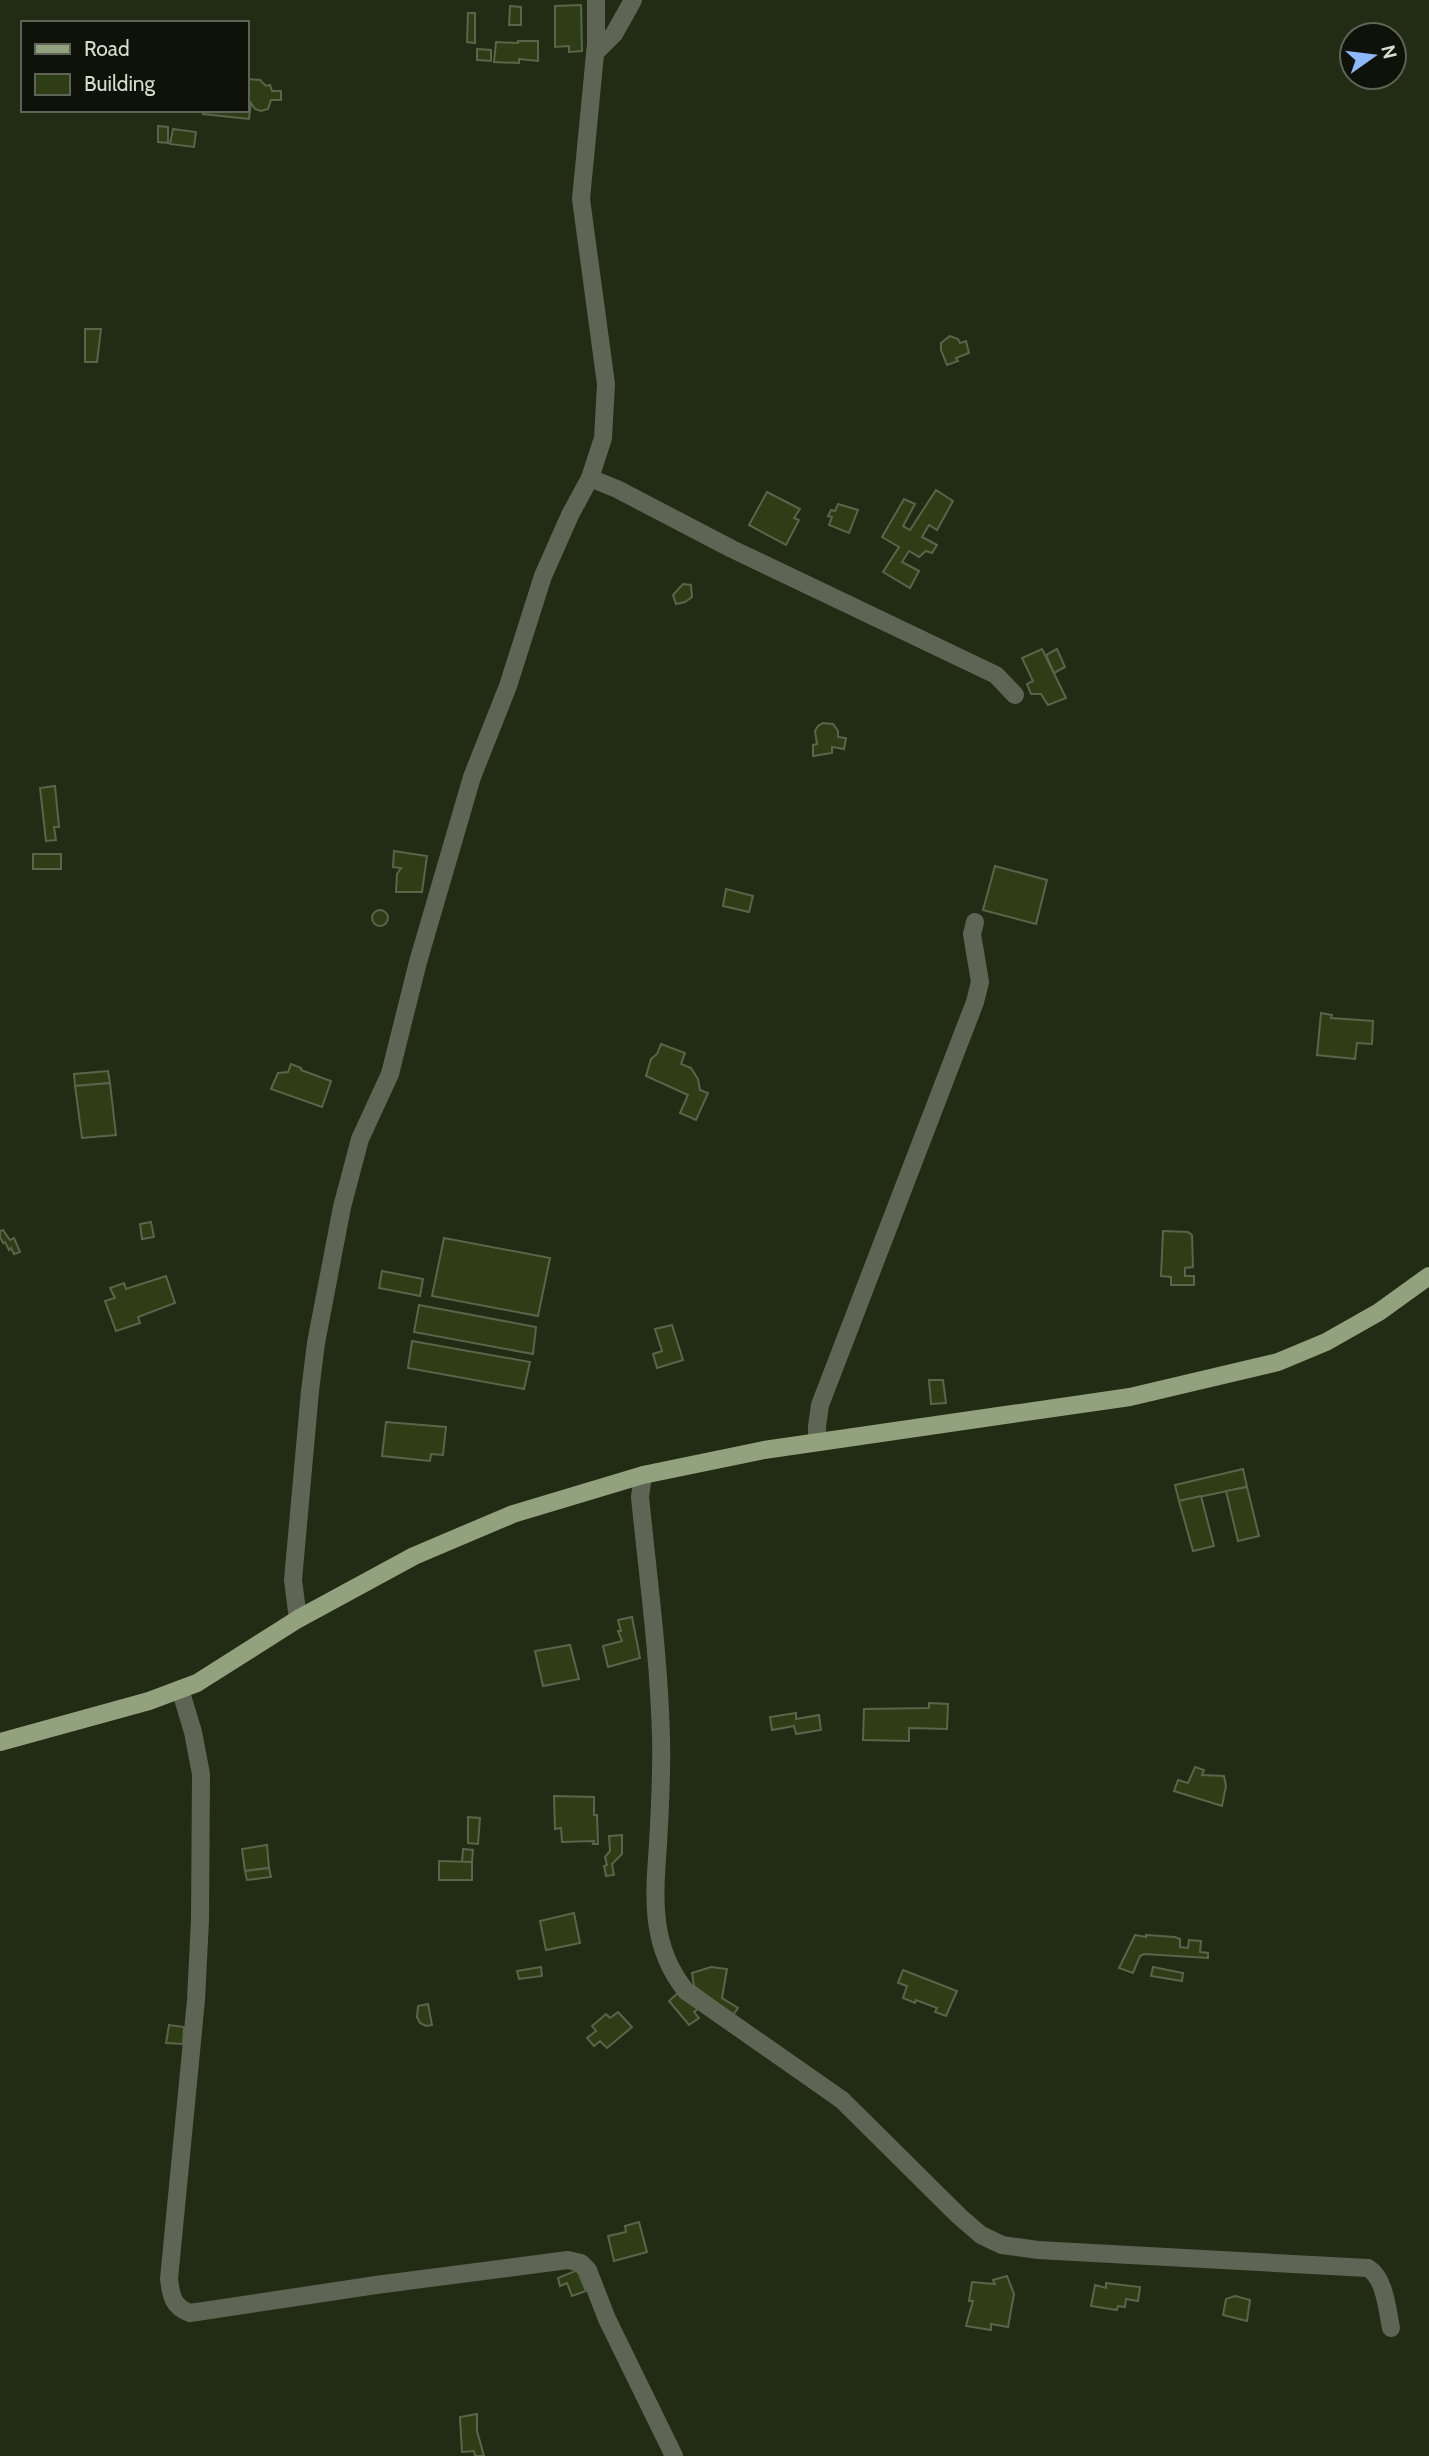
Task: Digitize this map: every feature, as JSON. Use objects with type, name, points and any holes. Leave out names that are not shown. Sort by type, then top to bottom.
[{"type":"main road","points":[[0,1742],[149,1701],[197,1683],[298,1619],[414,1556],[513,1514],[643,1475],[817,1441],[1130,1397],[1278,1362],[1326,1342],[1379,1312],[1429,1276]]},
{"type":"street","points":[[298,1619],[293,1580],[310,1391],[316,1343],[342,1207],[360,1139],[390,1074],[418,962],[472,777],[508,686],[543,576],[590,478],[603,438],[606,384],[581,199],[595,53],[596,0]]},
{"type":"street","points":[[595,53],[614,34],[633,0]]},
{"type":"street","points":[[590,478],[996,675],[1015,695]]},
{"type":"street","points":[[817,1441],[820,1405],[975,1002],[981,982],[972,934],[975,922]]},
{"type":"street","points":[[643,1475],[640,1497],[661,1738],[654,1886],[656,1920],[665,1958],[672,1973],[687,1991],[842,2100],[981,2235],[1002,2245],[1038,2250],[1368,2268],[1374,2272],[1380,2283],[1391,2328]]},
{"type":"street","points":[[180,1689],[193,1732],[201,1774],[200,1920],[196,2000],[169,2279],[171,2298],[180,2310],[190,2313],[458,2274],[568,2260],[581,2263],[588,2270],[607,2319],[674,2456]]},
{"type":"building","points":[[581,5],[582,51],[569,52],[569,46],[555,47],[555,6]]},
{"type":"building","points":[[510,6],[521,7],[521,25],[509,25]]},
{"type":"building","points":[[468,13],[475,13],[475,43],[467,42]]},
{"type":"building","points":[[538,41],[538,61],[519,59],[519,63],[494,62],[496,42]]},
{"type":"building","points":[[477,49],[491,50],[491,61],[477,60]]},
{"type":"building","points":[[248,79],[260,80],[266,86],[270,85],[272,91],[281,91],[281,100],[271,100],[268,109],[255,109],[251,103],[249,119],[203,114],[248,112]]},
{"type":"building","points":[[158,126],[168,127],[168,143],[158,142]]},
{"type":"building","points":[[173,129],[196,132],[194,147],[170,144]]},
{"type":"building","points":[[85,329],[101,329],[97,362],[85,362]]},
{"type":"building","points":[[950,336],[958,339],[960,343],[966,341],[969,353],[947,365],[941,343]]},
{"type":"building","points":[[936,490],[953,501],[937,530],[929,525],[922,537],[937,545],[932,553],[926,551],[919,557],[909,551],[902,562],[919,571],[910,588],[883,572],[899,547],[882,537],[904,499],[915,504],[903,526],[910,530]]},
{"type":"building","points":[[767,492],[800,509],[794,518],[799,520],[786,545],[749,525]]},
{"type":"building","points":[[838,504],[858,510],[849,533],[829,525],[832,517],[828,516],[831,510],[835,511]]},
{"type":"building","points":[[683,584],[691,585],[692,597],[676,604],[673,595]]},
{"type":"building","points":[[1042,649],[1066,698],[1048,705],[1041,694],[1031,694],[1027,684],[1033,681],[1022,658]]},
{"type":"building","points":[[1057,649],[1065,667],[1054,673],[1046,655]]},
{"type":"building","points":[[823,723],[833,724],[838,731],[838,737],[846,738],[844,749],[832,747],[832,753],[813,756],[813,745],[817,744],[815,731]]},
{"type":"building","points":[[55,786],[59,827],[54,827],[56,840],[46,841],[40,788]]},
{"type":"building","points":[[394,851],[427,856],[422,892],[396,892],[397,874],[401,868],[393,867]]},
{"type":"building","points":[[33,854],[61,854],[61,869],[33,869]]},
{"type":"building","points":[[995,866],[1047,880],[1036,924],[983,910]]},
{"type":"building","points":[[726,889],[753,896],[749,912],[723,906]]},
{"type":"building","points":[[380,910],[388,918],[380,926],[372,918]]},
{"type":"building","points":[[1321,1013],[1332,1015],[1331,1018],[1373,1021],[1372,1044],[1357,1043],[1355,1059],[1317,1055]]},
{"type":"building","points":[[661,1044],[685,1053],[681,1064],[691,1068],[698,1079],[700,1090],[708,1093],[696,1120],[680,1113],[688,1095],[646,1076],[651,1059],[657,1054]]},
{"type":"building","points":[[291,1064],[331,1081],[322,1107],[271,1089],[278,1073],[288,1072]]},
{"type":"building","points":[[108,1071],[110,1083],[75,1086],[74,1074]]},
{"type":"building","points":[[110,1083],[116,1135],[82,1138],[75,1086]]},
{"type":"building","points":[[151,1222],[154,1237],[142,1239],[140,1224]]},
{"type":"building","points":[[3,1230],[10,1240],[14,1238],[20,1252],[14,1254],[5,1242],[3,1243],[0,1231]]},
{"type":"building","points":[[1163,1231],[1188,1232],[1192,1235],[1193,1267],[1185,1268],[1185,1276],[1194,1276],[1194,1285],[1171,1285],[1171,1277],[1161,1276]]},
{"type":"building","points":[[444,1238],[550,1258],[538,1316],[432,1296]]},
{"type":"building","points":[[382,1271],[423,1279],[420,1296],[379,1288]]},
{"type":"building","points":[[166,1276],[175,1303],[138,1317],[140,1323],[116,1331],[105,1301],[115,1298],[110,1288],[124,1283],[126,1289]]},
{"type":"building","points":[[419,1305],[536,1327],[533,1354],[414,1332]]},
{"type":"building","points":[[672,1325],[683,1360],[657,1368],[653,1354],[662,1351],[655,1329]]},
{"type":"building","points":[[412,1341],[530,1362],[524,1389],[408,1368]]},
{"type":"building","points":[[929,1380],[943,1380],[946,1403],[931,1404]]},
{"type":"building","points":[[386,1422],[446,1427],[443,1455],[431,1454],[430,1461],[382,1456]]},
{"type":"building","points":[[1243,1469],[1247,1487],[1179,1501],[1175,1485]]},
{"type":"building","points":[[1247,1487],[1259,1536],[1238,1541],[1226,1491]]},
{"type":"building","points":[[1201,1496],[1214,1546],[1193,1551],[1179,1501]]},
{"type":"building","points":[[632,1617],[640,1658],[608,1667],[603,1646],[622,1641],[618,1620]]},
{"type":"building","points":[[570,1645],[579,1679],[543,1686],[535,1651]]},
{"type":"building","points":[[929,1703],[948,1704],[947,1729],[909,1728],[909,1741],[863,1740],[864,1709],[929,1708]]},
{"type":"building","points":[[796,1713],[796,1719],[819,1715],[821,1730],[796,1734],[794,1726],[772,1730],[770,1717]]},
{"type":"building","points":[[1195,1767],[1204,1770],[1202,1775],[1224,1776],[1226,1786],[1222,1806],[1174,1791],[1178,1780],[1188,1783]]},
{"type":"building","points":[[554,1796],[594,1797],[598,1844],[593,1844],[594,1841],[562,1842],[561,1828],[555,1829]]},
{"type":"building","points":[[468,1817],[480,1818],[478,1844],[468,1843]]},
{"type":"building","points":[[622,1835],[622,1854],[612,1864],[614,1875],[606,1876],[604,1866],[607,1865],[605,1857],[610,1851],[609,1836]]},
{"type":"building","points":[[267,1845],[269,1868],[245,1871],[242,1849]]},
{"type":"building","points":[[463,1849],[473,1850],[472,1862],[462,1862]]},
{"type":"building","points":[[439,1861],[472,1862],[472,1880],[439,1880]]},
{"type":"building","points":[[269,1868],[271,1877],[247,1880],[245,1871]]},
{"type":"building","points":[[574,1913],[580,1943],[546,1950],[540,1921]]},
{"type":"building","points":[[1135,1935],[1175,1937],[1180,1939],[1180,1947],[1188,1948],[1189,1940],[1201,1941],[1200,1952],[1208,1953],[1208,1958],[1144,1954],[1140,1956],[1133,1973],[1119,1968]]},
{"type":"building","points":[[541,1967],[542,1976],[519,1979],[517,1971]]},
{"type":"building","points":[[711,1967],[727,1969],[722,1998],[738,2008],[733,2015],[694,1986],[692,1973]]},
{"type":"building","points":[[1153,1967],[1183,1973],[1182,1981],[1151,1976]]},
{"type":"building","points":[[903,1970],[957,1991],[946,2016],[935,2012],[937,2008],[903,1998],[907,1986],[898,1983]]},
{"type":"building","points":[[679,1992],[701,2007],[694,2012],[699,2018],[689,2025],[669,2001]]},
{"type":"building","points":[[428,2004],[432,2025],[426,2026],[420,2023],[417,2017],[418,2006]]},
{"type":"building","points":[[618,2012],[632,2027],[607,2048],[600,2041],[594,2046],[587,2038],[596,2031],[592,2026],[606,2014],[610,2018]]},
{"type":"building","points":[[169,2025],[184,2027],[183,2044],[166,2043]]},
{"type":"building","points":[[639,2222],[647,2252],[614,2261],[608,2236],[626,2232],[625,2226]]},
{"type":"building","points":[[578,2272],[586,2291],[572,2296],[567,2283],[560,2286],[558,2278]]},
{"type":"building","points":[[1007,2276],[1014,2294],[1008,2327],[991,2324],[991,2330],[966,2326],[973,2301],[969,2301],[972,2282],[995,2284],[993,2280]]},
{"type":"building","points":[[1106,2283],[1140,2287],[1138,2301],[1126,2299],[1125,2307],[1118,2306],[1117,2310],[1091,2306],[1095,2285],[1106,2288]]},
{"type":"building","points":[[1235,2296],[1250,2300],[1247,2321],[1223,2315],[1226,2299]]},
{"type":"building","points":[[477,2414],[477,2431],[484,2456],[475,2456],[474,2451],[462,2452],[460,2417]]}]
